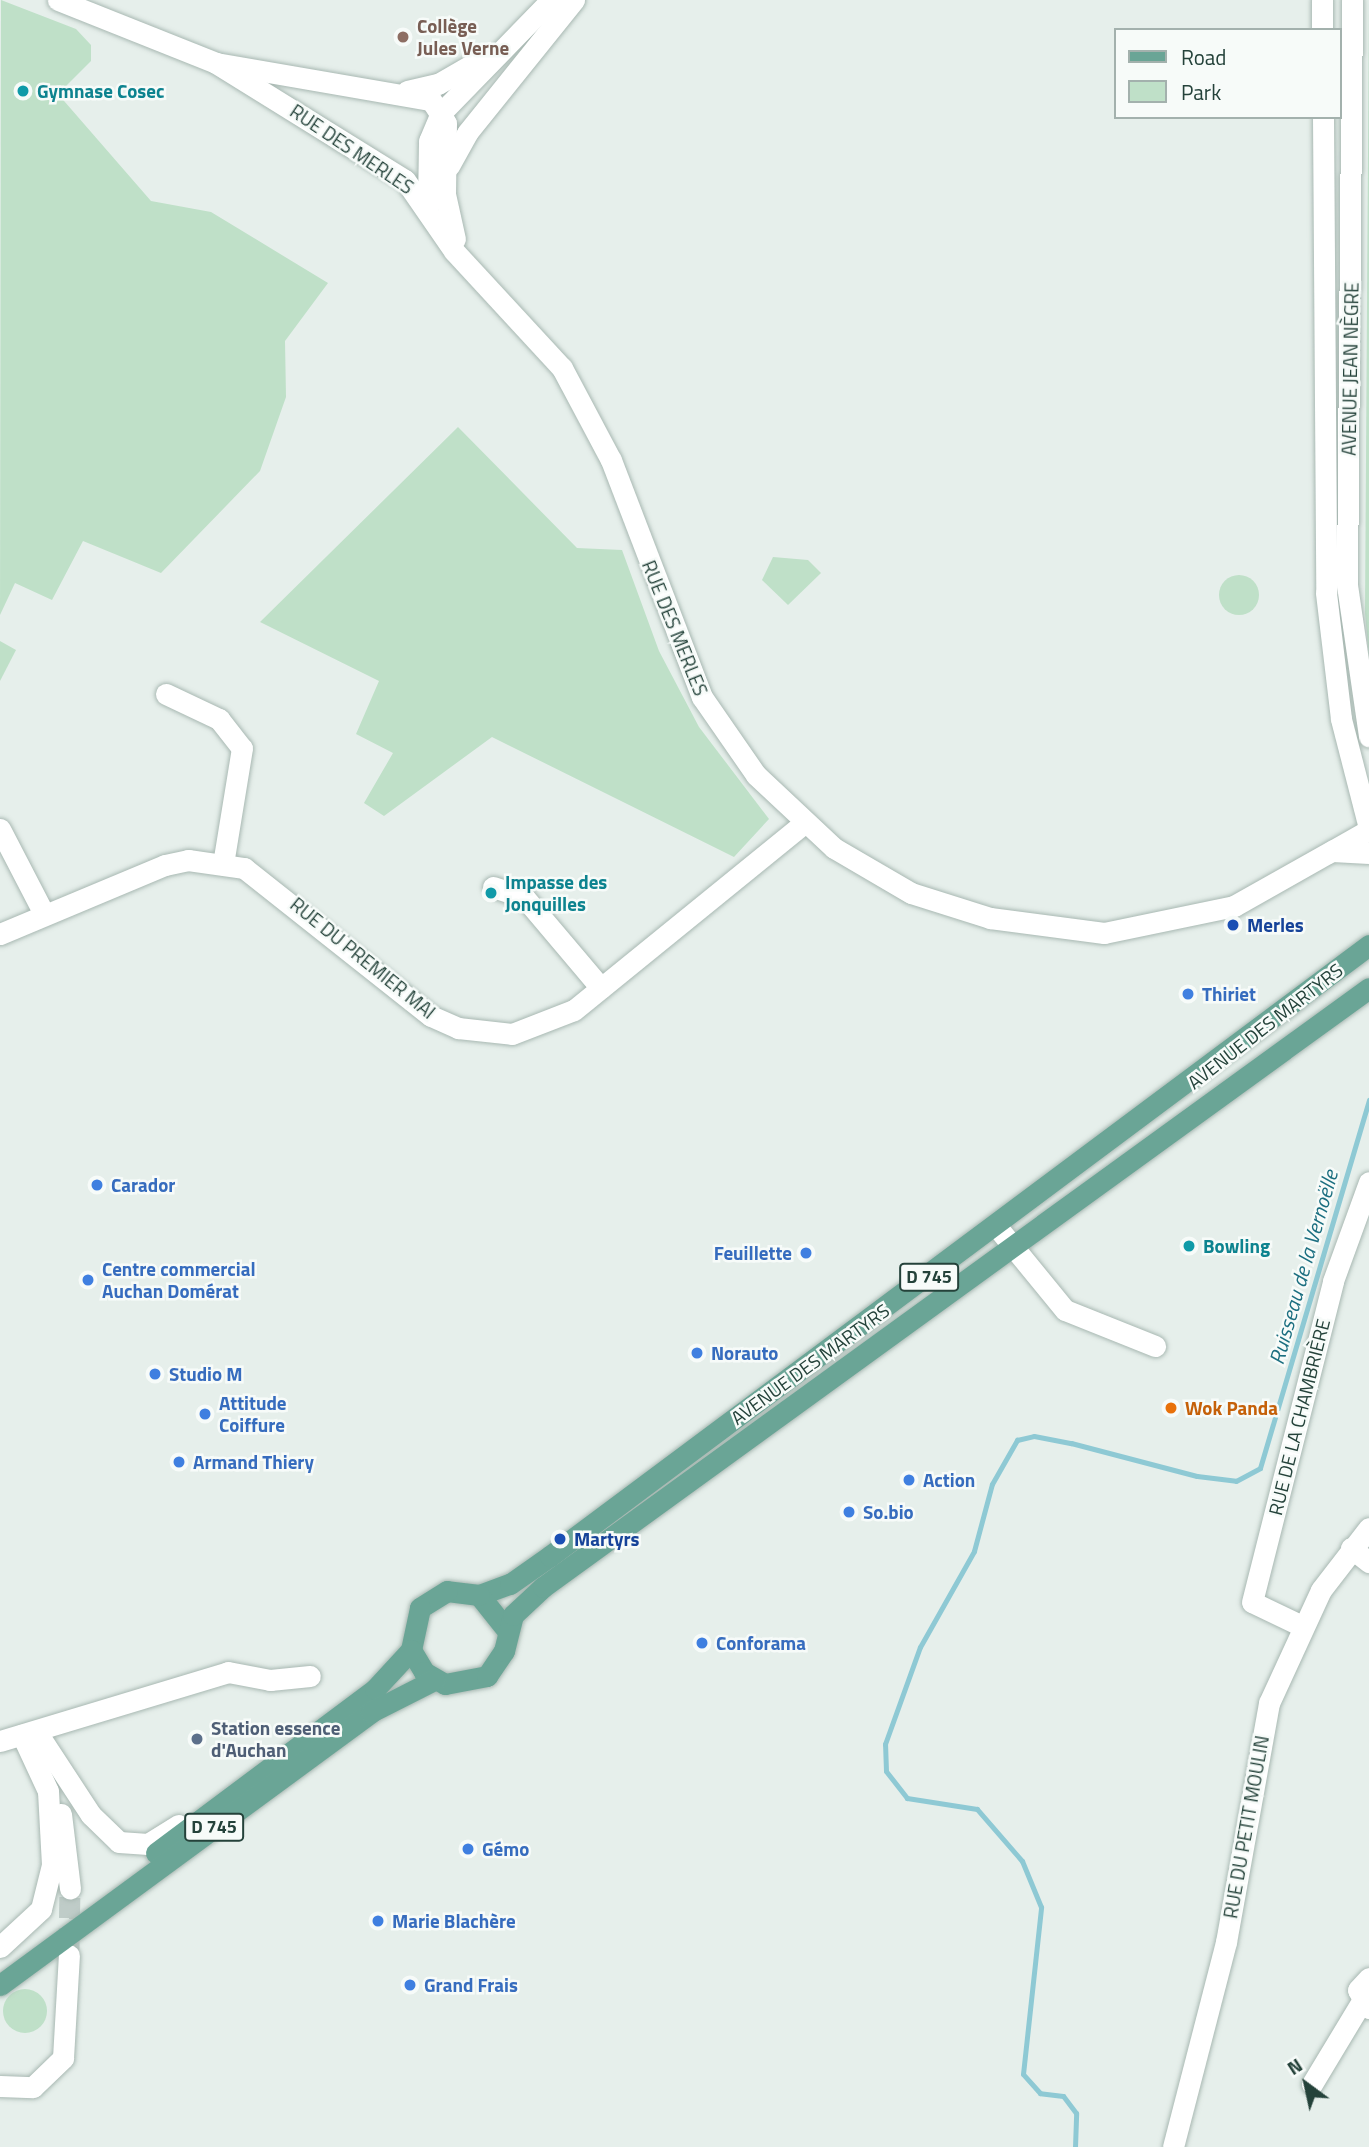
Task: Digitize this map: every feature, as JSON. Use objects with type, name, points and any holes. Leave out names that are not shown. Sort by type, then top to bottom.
[{"type":"main road","name":"AVENUE DES MARTYRS","points":[[480,1595],[510,1584],[997,1227],[1369,944]]},
{"type":"main road","name":"AVENUE DES MARTYRS","points":[[506,1629],[543,1587],[1369,988]]},
{"type":"main road","points":[[458,1590],[480,1595],[506,1629],[504,1651],[487,1676],[457,1686],[434,1680],[411,1650],[413,1621],[432,1598],[458,1590]]},
{"type":"main road","name":"D 745","points":[[0,1969],[375,1689],[411,1650]]},
{"type":"main road","name":"D 745","points":[[0,1985],[371,1712],[434,1680]]},
{"type":"street","name":"RUE DES MERLES","points":[[58,0],[216,63],[405,180],[428,206],[463,261],[540,340],[587,408],[702,697],[756,775],[803,824],[911,893],[1104,933],[1150,926],[1234,906],[1369,829]]},
{"type":"street","points":[[428,206],[436,171],[442,113],[551,0]]},
{"type":"street","points":[[405,180],[436,171],[574,0]]},
{"type":"street","points":[[1322,0],[1322,28]]},
{"type":"street","name":"AVENUE JEAN NÈGRE","points":[[1352,0],[1348,585],[1369,736]]},
{"type":"street","points":[[405,92],[438,84],[510,41]]},
{"type":"street","name":"RUE DES MERLES","points":[[216,63],[356,90],[405,92]]},
{"type":"street","points":[[405,92],[431,100],[442,113]]},
{"type":"street","name":"AVENUE JEAN NÈGRE","points":[[1323,119],[1326,593],[1341,719],[1369,829]]},
{"type":"street","name":"RUE DES MERLES","points":[[436,171],[463,261]]},
{"type":"street","points":[[166,694],[219,719],[242,748],[223,864]]},
{"type":"street","name":"RUE DU PREMIER MAI","points":[[0,934],[165,865],[223,864],[270,884],[432,1016],[458,1028],[512,1034],[542,1026],[601,988],[803,824]]},
{"type":"street","points":[[0,829],[44,914]]},
{"type":"street","points":[[1332,851],[1369,853]]},
{"type":"street","points":[[493,887],[524,897],[601,988]]},
{"type":"street","name":"RUE DE LA CHAMBRIÈRE","points":[[1302,1626],[1252,1602],[1333,1281],[1369,1182]]},
{"type":"street","points":[[997,1227],[1065,1310],[1155,1346]]},
{"type":"street","name":"RUE DU PETIT MOULIN","points":[[1173,2147],[1226,1942],[1256,1749],[1302,1626],[1351,1548],[1369,1528]]},
{"type":"street","points":[[1351,1548],[1369,1562]]},
{"type":"street","points":[[0,1741],[228,1672],[270,1680],[310,1676]]},
{"type":"street","points":[[29,1733],[91,1815],[119,1842],[138,1847],[280,1760]]},
{"type":"street","points":[[29,1733],[48,1791],[64,1821],[70,1888]]},
{"type":"street","points":[[0,1947],[41,1909],[54,1833],[48,1791]]},
{"type":"street","points":[[0,2086],[33,2087],[63,2058],[69,1955]]},
{"type":"street","points":[[0,1992],[31,1962]]},
{"type":"street","points":[[1312,2084],[1365,2004],[1358,1990],[1369,1978]]},
{"type":"green space","points":[[1,0],[76,29],[91,45],[91,61],[58,94],[151,201],[211,212],[328,283],[285,341],[286,397],[260,471],[161,573],[83,541],[52,600],[15,583],[0,615]]},
{"type":"green space","points":[[1369,0],[1369,656],[1365,613]]},
{"type":"green space","points":[[458,427],[577,548],[622,550],[659,651],[699,727],[769,819],[734,857],[492,737],[384,816],[364,803],[393,753],[356,734],[379,681],[260,622]]},
{"type":"green space","points":[[773,557],[808,560],[821,573],[788,605],[762,580]]},
{"type":"green space","points":[[1239,575],[1247,576],[1253,581],[1258,587],[1258,603],[1253,609],[1247,614],[1239,615],[1231,614],[1225,609],[1220,603],[1219,595],[1220,587],[1225,581],[1231,576]]},
{"type":"green space","points":[[0,641],[16,650],[0,681]]},
{"type":"green space","points":[[25,1989],[40,1996],[47,2011],[40,2026],[25,2033],[10,2026],[3,2011],[10,1996]]},
{"type":"waterway","name":"Ruisseau de la Vernoëlle","points":[[1075,2147],[1076,2113],[1063,2096],[1040,2093],[1023,2074],[1041,1907],[1022,1861],[977,1809],[907,1798],[886,1771],[885,1744],[920,1647],[974,1551],[992,1484],[1017,1440],[1034,1436],[1197,1476],[1236,1481],[1260,1468],[1369,1100]]},
{"type":"tunnel","points":[[69,1949],[70,1888]]},
{"type":"place","name":"Collège Jules Verne","points":[[403,37]]},
{"type":"place","name":"Gymnase Cosec","points":[[23,91]]},
{"type":"place","name":"Impasse des Jonquilles","points":[[491,893]]},
{"type":"place","name":"Merles","points":[[1233,925]]},
{"type":"place","name":"Thiriet","points":[[1188,994]]},
{"type":"place","name":"Carador","points":[[97,1185]]},
{"type":"place","name":"Bowling","points":[[1189,1246]]},
{"type":"place","name":"Feuillette","points":[[806,1253]]},
{"type":"place","name":"Centre commercial Auchan Domérat","points":[[88,1280]]},
{"type":"place","name":"Norauto","points":[[697,1353]]},
{"type":"place","name":"Studio M","points":[[155,1374]]},
{"type":"place","name":"Wok Panda","points":[[1171,1408]]},
{"type":"place","name":"Attitude Coiffure","points":[[205,1414]]},
{"type":"place","name":"Armand Thiery","points":[[179,1462]]},
{"type":"place","name":"Action","points":[[909,1480]]},
{"type":"place","name":"So.bio","points":[[849,1512]]},
{"type":"place","name":"Martyrs","points":[[560,1539]]},
{"type":"place","name":"Conforama","points":[[702,1643]]},
{"type":"place","name":"Station essence d'Auchan","points":[[197,1739]]},
{"type":"place","name":"Gémo","points":[[468,1849]]},
{"type":"place","name":"Marie Blachère","points":[[378,1921]]},
{"type":"place","name":"Grand Frais","points":[[410,1985]]}]
